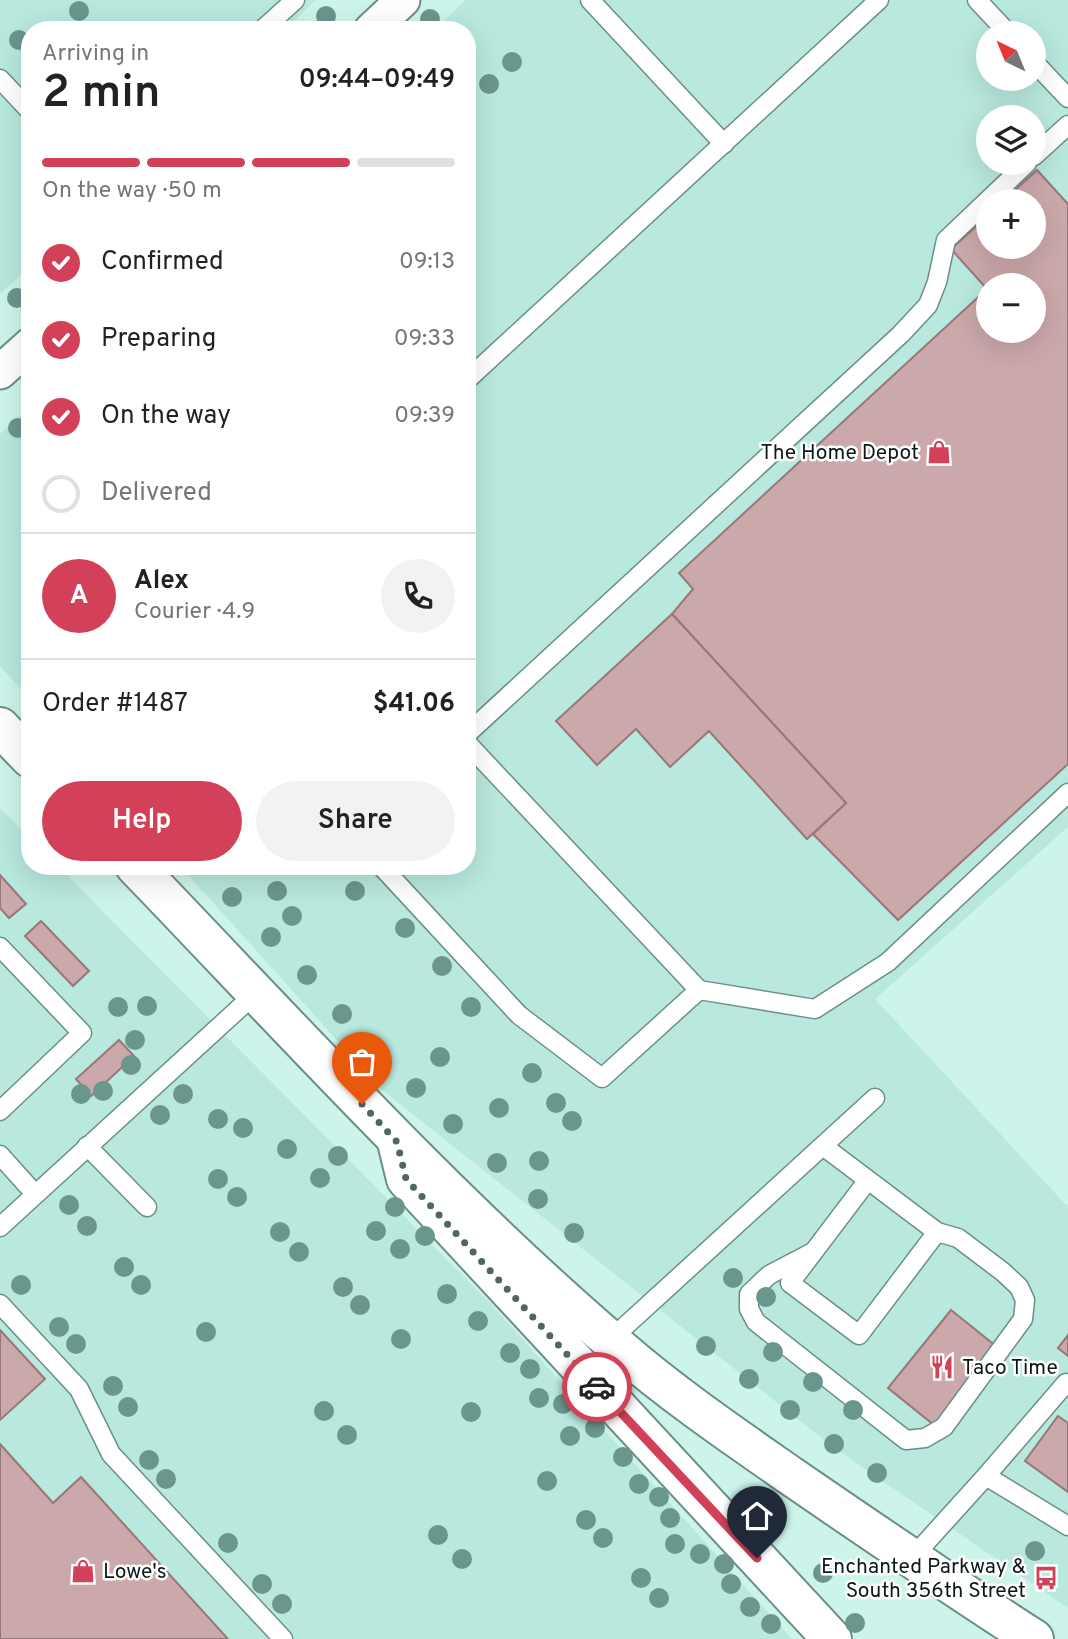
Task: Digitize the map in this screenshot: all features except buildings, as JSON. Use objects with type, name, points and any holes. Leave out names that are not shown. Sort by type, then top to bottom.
[{"type":"main road","points":[[0,727],[21,749]]},
{"type":"main road","points":[[144,875],[397,1142],[610,1340],[730,1433],[911,1559],[1034,1639]]},
{"type":"main road","points":[[397,1142],[406,1179],[832,1639]]},
{"type":"street","points":[[381,21],[403,0]]},
{"type":"street","points":[[0,372],[21,353]]},
{"type":"lane","points":[[272,21],[295,0]]},
{"type":"lane","points":[[590,0],[724,144]]},
{"type":"lane","points":[[476,365],[724,144],[879,0]]},
{"type":"lane","points":[[977,0],[997,21]]},
{"type":"lane","points":[[1046,75],[1068,98]]},
{"type":"lane","points":[[0,79],[21,101]]},
{"type":"lane","points":[[1046,145],[1068,125]]},
{"type":"lane","points":[[476,726],[901,334],[928,305],[937,282],[946,240],[1014,175]]},
{"type":"lane","points":[[476,753],[699,990],[815,1009],[888,962],[1068,793]]},
{"type":"lane","points":[[389,875],[519,1015],[602,1078],[699,990]]},
{"type":"lane","points":[[0,947],[82,1033],[0,1111]]},
{"type":"lane","points":[[0,1227],[256,993]]},
{"type":"lane","points":[[610,1340],[876,1098]]},
{"type":"lane","points":[[87,1146],[148,1207]]},
{"type":"lane","points":[[813,1252],[769,1275],[749,1294],[749,1309],[756,1322],[905,1440],[925,1438],[944,1427],[1023,1319],[1025,1300],[1019,1287],[1003,1272],[958,1238],[937,1231],[823,1146]]},
{"type":"lane","points":[[0,1155],[35,1194]]},
{"type":"lane","points":[[868,1180],[790,1283],[859,1335],[937,1231]]},
{"type":"lane","points":[[0,1304],[79,1389],[111,1454],[283,1639]]},
{"type":"lane","points":[[911,1559],[1066,1383],[1068,1384]]},
{"type":"lane","points":[[985,1476],[1068,1526]]},
{"type":"shaded area","points":[[0,0],[316,0],[294,21],[21,21],[21,274],[0,294]]},
{"type":"shaded area","points":[[466,0],[1068,0],[1068,827],[875,999],[1068,1207],[1068,1608],[833,1447],[381,1089],[188,875],[476,875],[476,21],[444,21]]},
{"type":"shaded area","points":[[21,414],[21,689],[0,666],[0,434]]},
{"type":"shaded area","points":[[0,808],[21,829],[21,875],[67,875],[490,1303],[792,1639],[0,1639]]},
{"type":"way so far","points":[[362,1104],[397,1142],[406,1179],[597,1387]]},
{"type":"place","name":"The Home Depot","points":[[939,452]]},
{"type":"place","name":"Taco Time","points":[[942,1367]]},
{"type":"place","name":"Lowe's","points":[[83,1571]]},
{"type":"place","name":"Enchanted Parkway & South 356th Street","points":[[1046,1578]]},
{"type":"route","points":[[597,1387],[757,1558]]}]
